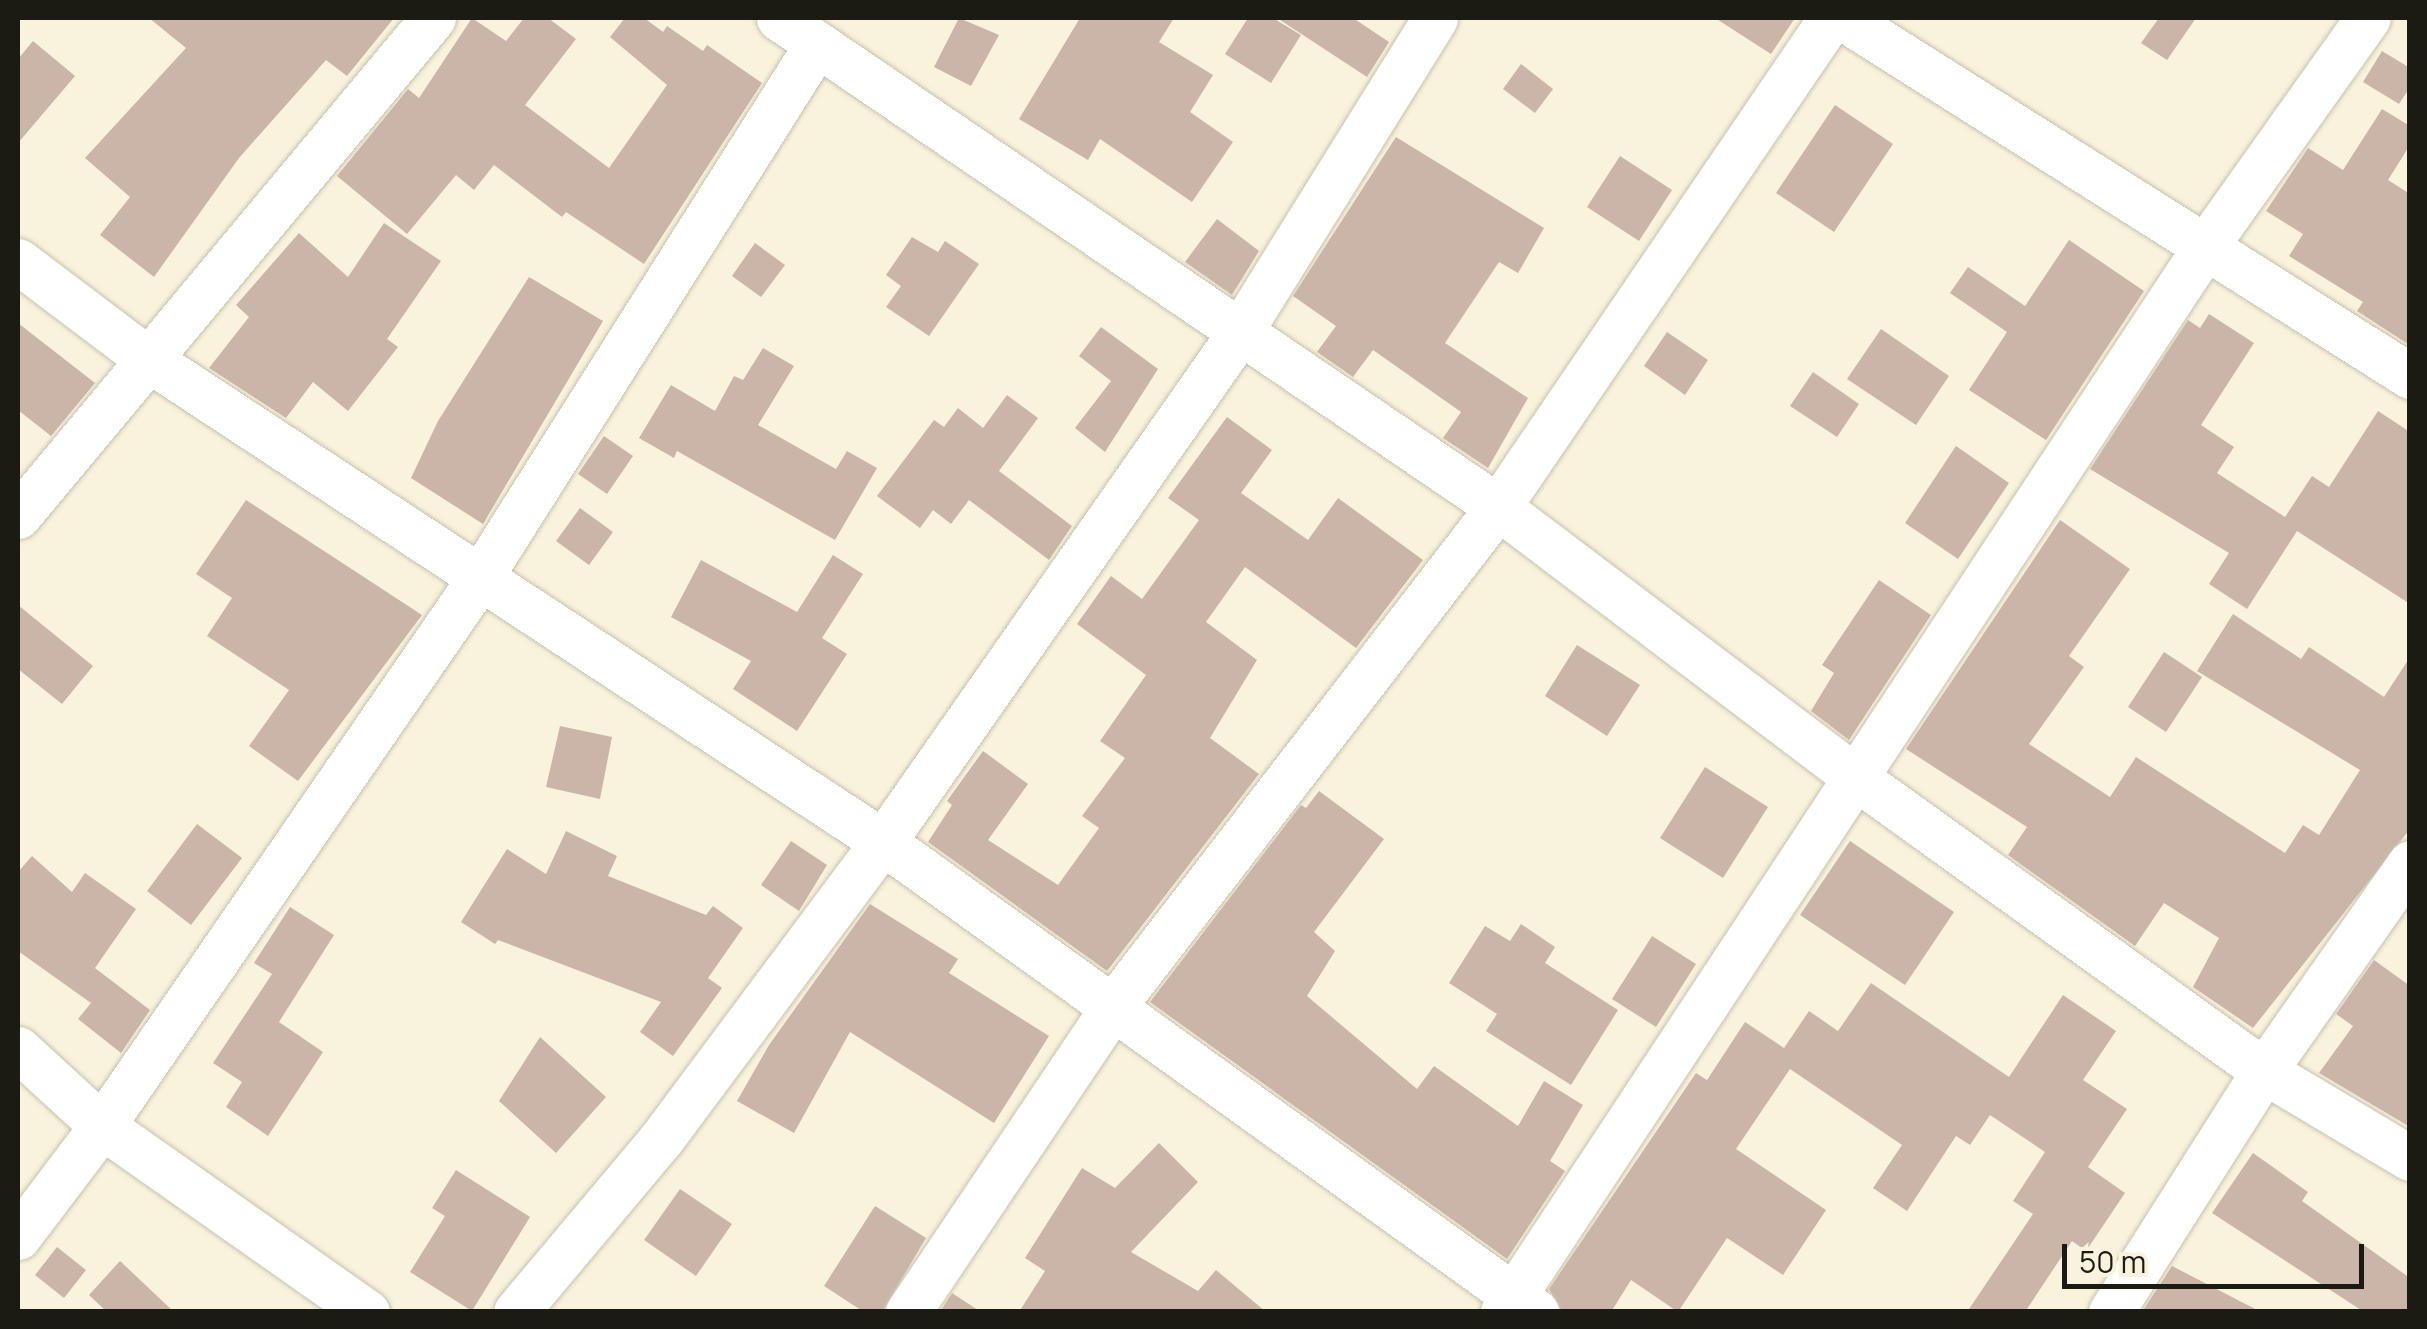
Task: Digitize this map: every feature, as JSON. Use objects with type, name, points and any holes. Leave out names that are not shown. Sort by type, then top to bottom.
[{"type":"street","points":[[18,516],[145,358],[434,18]]},
{"type":"street","points":[[779,18],[1238,335],[1498,508],[1855,777],[2264,1071],[2410,1158]]},
{"type":"street","points":[[516,1312],[662,1138],[884,842],[1238,335],[1435,18]]},
{"type":"street","points":[[908,1312],[1114,1005],[1498,508],[1831,18]]},
{"type":"street","points":[[1843,18],[2410,376]]},
{"type":"street","points":[[18,261],[145,358],[884,842],[1114,1005],[1518,1307],[1855,777],[2205,247],[2368,18]]},
{"type":"street","points":[[18,1237],[102,1126],[479,579],[816,46]]},
{"type":"street","points":[[2111,1312],[2264,1071],[2410,863]]},
{"type":"street","points":[[18,1049],[102,1126],[366,1312]]},
{"type":"building","points":[[149,18],[394,18],[347,76],[326,60],[239,158],[154,277],[100,235],[130,197],[85,158],[186,48]]},
{"type":"building","points":[[472,18],[506,41],[524,18],[548,18],[576,39],[525,105],[609,168],[667,85],[610,37],[625,18],[644,18],[663,32],[667,26],[703,51],[707,45],[762,83],[644,264],[566,212],[562,217],[494,165],[474,190],[456,175],[407,234],[337,176],[408,89],[419,98]]},
{"type":"building","points":[[959,18],[999,35],[971,86],[934,67]]},
{"type":"building","points":[[1080,18],[1174,18],[1159,42],[1213,75],[1190,112],[1233,142],[1192,202],[1100,139],[1088,160],[1019,119]]},
{"type":"building","points":[[1248,18],[1273,18],[1301,35],[1271,83],[1225,54]]},
{"type":"building","points":[[1277,18],[1353,18],[1389,42],[1367,77]]},
{"type":"building","points":[[1715,18],[1795,18],[1771,54]]},
{"type":"building","points":[[2159,18],[2196,18],[2167,60],[2141,43]]},
{"type":"building","points":[[33,41],[75,76],[18,143],[18,59]]},
{"type":"building","points":[[2382,51],[2410,68],[2410,87],[2399,104],[2363,82]]},
{"type":"building","points":[[1521,64],[1553,89],[1535,113],[1503,89]]},
{"type":"building","points":[[1835,105],[1893,144],[1834,232],[1776,193]]},
{"type":"building","points":[[2382,109],[2410,126],[2410,145],[2388,180],[2410,194],[2408,344],[2357,311],[2363,302],[2289,256],[2303,234],[2266,211],[2308,148],[2343,170]]},
{"type":"building","points":[[1396,137],[1544,228],[1518,273],[1499,262],[1445,343],[1528,398],[1488,468],[1443,438],[1461,412],[1373,350],[1353,377],[1317,352],[1336,326],[1293,296]]},
{"type":"building","points":[[1620,156],[1672,190],[1639,241],[1587,207]]},
{"type":"building","points":[[1217,219],[1259,251],[1232,295],[1185,262]]},
{"type":"building","points":[[384,223],[441,261],[387,339],[398,347],[348,411],[313,382],[286,418],[209,368],[249,317],[236,305],[299,233],[348,277]]},
{"type":"building","points":[[912,237],[938,252],[945,241],[979,264],[929,336],[886,307],[901,286],[886,275]]},
{"type":"building","points":[[2069,240],[2144,291],[2046,440],[1969,390],[2007,332],[1950,293],[1968,267],[2025,306]]},
{"type":"building","points":[[755,243],[785,265],[761,297],[732,276]]},
{"type":"building","points":[[529,277],[603,321],[483,524],[411,478],[438,421]]},
{"type":"building","points":[[2209,314],[2254,343],[2201,425],[2234,447],[2217,473],[2285,517],[2312,476],[2329,487],[2378,411],[2410,432],[2410,604],[2297,531],[2247,609],[2209,584],[2229,553],[2090,469],[2188,320],[2200,328]]},
{"type":"building","points":[[18,323],[95,383],[51,436],[18,410]]},
{"type":"building","points":[[1101,327],[1158,369],[1105,452],[1075,428],[1111,381],[1079,356]]},
{"type":"building","points":[[1881,329],[1949,376],[1916,425],[1847,379]]},
{"type":"building","points":[[1667,332],[1708,360],[1685,395],[1644,366]]},
{"type":"building","points":[[763,348],[794,366],[758,425],[836,469],[847,451],[877,468],[835,540],[677,451],[674,458],[639,438],[671,385],[715,411],[734,376],[743,380]]},
{"type":"building","points":[[1813,372],[1859,404],[1837,437],[1790,406]]},
{"type":"building","points":[[1007,395],[1038,418],[999,471],[1072,526],[1049,560],[969,500],[951,524],[933,510],[920,528],[877,496],[934,420],[944,427],[958,408],[983,428]]},
{"type":"building","points":[[1227,417],[1272,450],[1241,493],[1308,540],[1338,498],[1423,560],[1356,648],[1245,567],[1206,622],[1257,660],[1210,738],[1259,774],[1107,971],[928,842],[952,805],[947,801],[983,751],[1028,784],[988,840],[1058,885],[1099,828],[1082,816],[1125,758],[1100,741],[1146,675],[1077,624],[1111,576],[1142,599],[1199,520],[1168,498]]},
{"type":"building","points":[[604,436],[633,456],[607,494],[578,474]]},
{"type":"building","points":[[1956,446],[2009,483],[1958,559],[1905,523]]},
{"type":"building","points":[[246,500],[422,615],[298,781],[249,746],[289,690],[207,636],[232,598],[196,574]]},
{"type":"building","points":[[580,508],[613,532],[589,565],[556,541]]},
{"type":"building","points":[[2060,520],[2130,569],[2069,656],[2084,667],[2029,744],[2110,797],[2136,757],[2285,853],[2303,825],[2319,835],[2360,770],[2197,671],[2233,614],[2301,659],[2309,647],[2384,697],[2410,657],[2410,829],[2253,1028],[2193,987],[2219,938],[2164,903],[2135,946],[2008,855],[2027,827],[1906,749]]},
{"type":"building","points":[[833,555],[863,574],[822,638],[847,654],[797,731],[733,689],[751,661],[671,617],[701,560],[797,612]]},
{"type":"building","points":[[1879,580],[1931,615],[1849,740],[1811,711],[1834,673],[1822,665]]},
{"type":"building","points":[[18,605],[93,666],[62,704],[18,669]]},
{"type":"building","points":[[1577,645],[1640,685],[1607,736],[1545,696]]},
{"type":"building","points":[[2164,652],[2202,677],[2166,732],[2128,707]]},
{"type":"building","points":[[560,726],[612,737],[600,799],[546,787]]},
{"type":"building","points":[[1705,767],[1768,807],[1723,878],[1660,838]]},
{"type":"building","points":[[1319,791],[1384,839],[1314,932],[1335,951],[1307,996],[1417,1089],[1434,1066],[1518,1126],[1544,1081],[1583,1105],[1550,1161],[1565,1171],[1507,1259],[1150,1002],[1301,805],[1306,808]]},
{"type":"building","points":[[197,824],[242,858],[191,925],[147,891]]},
{"type":"building","points":[[566,831],[617,856],[608,876],[706,915],[713,906],[743,928],[708,978],[722,988],[673,1056],[640,1032],[661,1002],[498,940],[495,944],[461,922],[507,849],[546,874]]},
{"type":"building","points":[[791,841],[827,865],[799,911],[761,885]]},
{"type":"building","points":[[1850,841],[1954,912],[1905,985],[1800,915]]},
{"type":"building","points":[[32,856],[72,892],[85,873],[136,909],[95,968],[150,1010],[121,1053],[78,1019],[91,1003],[18,951],[18,872]]},
{"type":"building","points":[[870,904],[958,959],[949,973],[1049,1036],[994,1123],[850,1032],[794,1133],[737,1101],[769,1045]]},
{"type":"building","points":[[290,907],[334,935],[279,1022],[323,1052],[268,1136],[226,1107],[242,1082],[213,1063],[272,974],[254,963]]},
{"type":"building","points":[[1521,924],[1555,947],[1545,963],[1618,1010],[1571,1085],[1486,1031],[1497,1014],[1449,983],[1485,926],[1510,941]]},
{"type":"building","points":[[1652,936],[1696,964],[1656,1027],[1612,999]]},
{"type":"building","points":[[2374,960],[2410,986],[2410,1127],[2319,1073],[2353,1026],[2336,1014]]},
{"type":"building","points":[[1871,983],[2009,1077],[2063,995],[2116,1031],[2083,1080],[2127,1109],[2088,1167],[2125,1193],[2086,1251],[2072,1241],[2025,1312],[1967,1312],[2033,1214],[2013,1201],[2045,1152],[1990,1115],[1970,1145],[1956,1136],[1907,1211],[1873,1188],[1902,1145],[1790,1069],[1736,1149],[1826,1210],[1783,1275],[1727,1238],[1678,1312],[1631,1280],[1611,1312],[1562,1312],[1549,1289],[1696,1073],[1707,1080],[1745,1022],[1784,1048],[1809,1011],[1838,1031]]},
{"type":"building","points":[[540,1037],[606,1097],[556,1153],[499,1101]]},
{"type":"building","points":[[1159,1143],[1198,1182],[1131,1252],[1198,1291],[1216,1270],[1266,1312],[1019,1312],[1045,1271],[1025,1258],[1082,1168],[1115,1188]]},
{"type":"building","points":[[2253,1153],[2308,1192],[2302,1201],[2410,1278],[2410,1312],[2364,1312],[2212,1213]]},
{"type":"building","points":[[456,1170],[530,1217],[472,1311],[410,1272],[445,1216],[432,1208]]},
{"type":"building","points":[[680,1189],[732,1224],[696,1276],[644,1240]]},
{"type":"building","points":[[875,1206],[926,1238],[882,1312],[864,1312],[824,1286]]},
{"type":"building","points":[[57,1247],[86,1270],[64,1298],[35,1275]]},
{"type":"building","points":[[120,1261],[174,1312],[107,1312],[89,1295]]},
{"type":"building","points":[[2172,1266],[2261,1312],[2142,1312]]},
{"type":"building","points":[[952,1293],[981,1312],[940,1312]]}]
